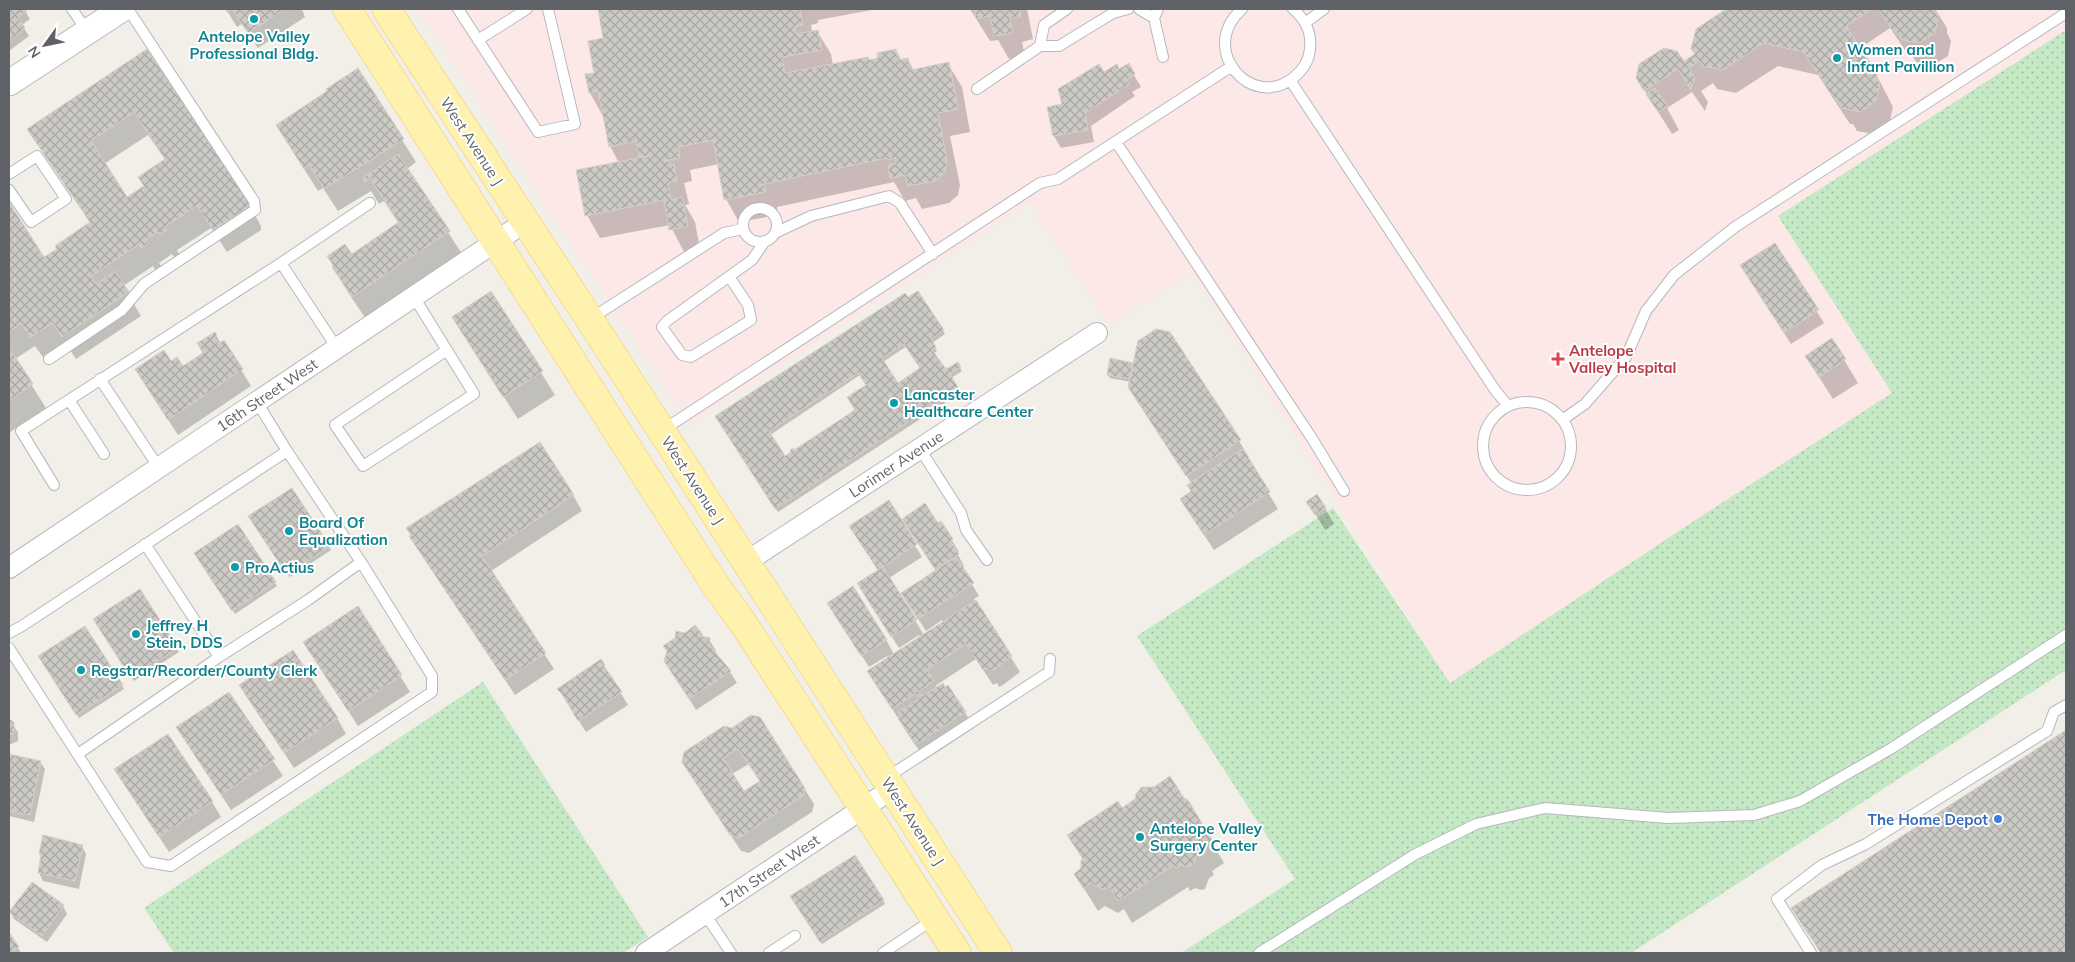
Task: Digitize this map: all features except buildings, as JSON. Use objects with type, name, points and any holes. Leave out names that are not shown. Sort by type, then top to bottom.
[{"type":"main road","points":[[346,9],[714,583],[957,953]]},
{"type":"main road","name":"West Avenue J","points":[[386,9],[590,319],[998,953]]},
{"type":"main road","points":[[630,450],[660,462],[720,554],[746,562]]},
{"type":"main road","points":[[714,583],[744,589],[786,654],[816,671]]},
{"type":"street","points":[[9,83],[122,9]]},
{"type":"street","name":"16th Street West","points":[[9,568],[526,222]]},
{"type":"street","name":"Lorimer Avenue","points":[[746,562],[1097,333]]},
{"type":"street","name":"17th Street West","points":[[646,953],[863,809],[889,784]]},
{"type":"lane","points":[[72,9],[87,32]]},
{"type":"lane","points":[[49,359],[122,310],[144,284],[255,210],[254,201],[128,9]]},
{"type":"lane","points":[[458,9],[538,132],[575,124],[548,9]]},
{"type":"lane","points":[[478,40],[527,9]]},
{"type":"lane","points":[[1040,46],[1044,25],[1067,9]]},
{"type":"lane","points":[[977,89],[1040,46],[1058,46],[1113,13],[1128,9]]},
{"type":"lane","points":[[1139,9],[1156,13],[1163,57]]},
{"type":"lane","points":[[1242,9],[1231,13],[1225,34],[1225,53],[1240,77],[1258,86],[1270,87],[1280,85],[1299,74],[1306,65],[1309,55],[1311,44],[1305,23],[1293,9]]},
{"type":"lane","points":[[1305,23],[1324,9]]},
{"type":"lane","points":[[1562,420],[1585,404],[1626,357],[1646,311],[1674,275],[1735,226],[2066,13]]},
{"type":"lane","points":[[661,431],[1040,183],[1058,179],[1232,66]]},
{"type":"lane","points":[[1290,80],[1490,382],[1508,406]]},
{"type":"lane","points":[[1116,142],[1308,433],[1344,491]]},
{"type":"lane","points":[[9,174],[37,156],[66,199],[30,222],[9,190]]},
{"type":"lane","points":[[730,278],[748,305],[751,320],[691,357],[682,355],[662,327],[667,321],[730,278],[752,260],[765,241],[775,233],[811,216],[888,196],[900,203],[933,254]]},
{"type":"lane","points":[[54,485],[20,431],[281,263],[370,203]]},
{"type":"lane","points":[[765,241],[754,241],[745,234],[743,223],[751,209],[762,207],[768,209],[776,217],[775,233]]},
{"type":"lane","points":[[590,319],[724,233],[743,229]]},
{"type":"lane","points":[[281,263],[336,348]]},
{"type":"lane","points":[[414,297],[447,350],[474,394],[363,466],[335,425],[447,350]]},
{"type":"lane","points":[[100,379],[159,468]]},
{"type":"lane","points":[[69,400],[104,454]]},
{"type":"lane","points":[[9,648],[146,862],[171,866],[432,692],[432,676],[361,562],[287,451],[257,402]]},
{"type":"lane","points":[[1522,402],[1538,403],[1547,407],[1562,420],[1568,429],[1571,450],[1564,470],[1549,485],[1534,490],[1518,490],[1503,484],[1491,472],[1483,452],[1485,430],[1491,420],[1508,406],[1522,402]]},
{"type":"lane","points":[[920,448],[960,513],[966,530],[987,560]]},
{"type":"lane","points":[[9,632],[22,626],[287,451]]},
{"type":"lane","points":[[145,544],[219,657]]},
{"type":"lane","points":[[78,754],[219,657],[308,600],[361,562]]},
{"type":"lane","points":[[1259,953],[1414,855],[1476,824],[1545,808],[1668,818],[1754,815],[1800,802],[1892,748],[2066,635]]},
{"type":"lane","points":[[889,784],[1049,672],[1050,659]]},
{"type":"lane","points":[[1811,953],[1777,899],[1822,865],[1866,844],[2047,732],[2054,712],[2066,704]]},
{"type":"lane","points":[[705,914],[731,953]]},
{"type":"lane","points":[[883,953],[935,919]]},
{"type":"lane","points":[[769,953],[795,936]]},
{"type":"shaded area","name":"Antelope Valley Hospital","points":[[418,9],[2066,9],[2066,30],[1778,216],[1893,393],[1450,683],[1192,272],[1110,325],[1030,203],[689,425]]},
{"type":"green space","points":[[2066,30],[2066,670],[1631,953],[1181,953],[1295,879],[1137,636],[1333,508],[1450,683],[1694,521],[1892,393],[1778,216]]},
{"type":"green space","points":[[483,682],[648,937],[623,953],[174,953],[144,908]]},
{"type":"place","name":"Antelope Valley Professional Bldg.","points":[[254,19]]},
{"type":"place","name":"Women and Infant Pavillion","points":[[1837,58]]},
{"type":"place","name":"Antelope Valley Hospital","points":[[1558,359]]},
{"type":"place","name":"Lancaster Healthcare Center","points":[[894,403]]},
{"type":"place","name":"Board Of Equalization","points":[[289,531]]},
{"type":"place","name":"ProActius","points":[[235,567]]},
{"type":"place","name":"Jeffrey H Stein, DDS","points":[[136,634]]},
{"type":"place","name":"Regstrar/Recorder/County Clerk","points":[[81,670]]},
{"type":"place","name":"The Home Depot","points":[[1998,819]]},
{"type":"place","name":"Antelope Valley Surgery Center","points":[[1140,837]]}]
